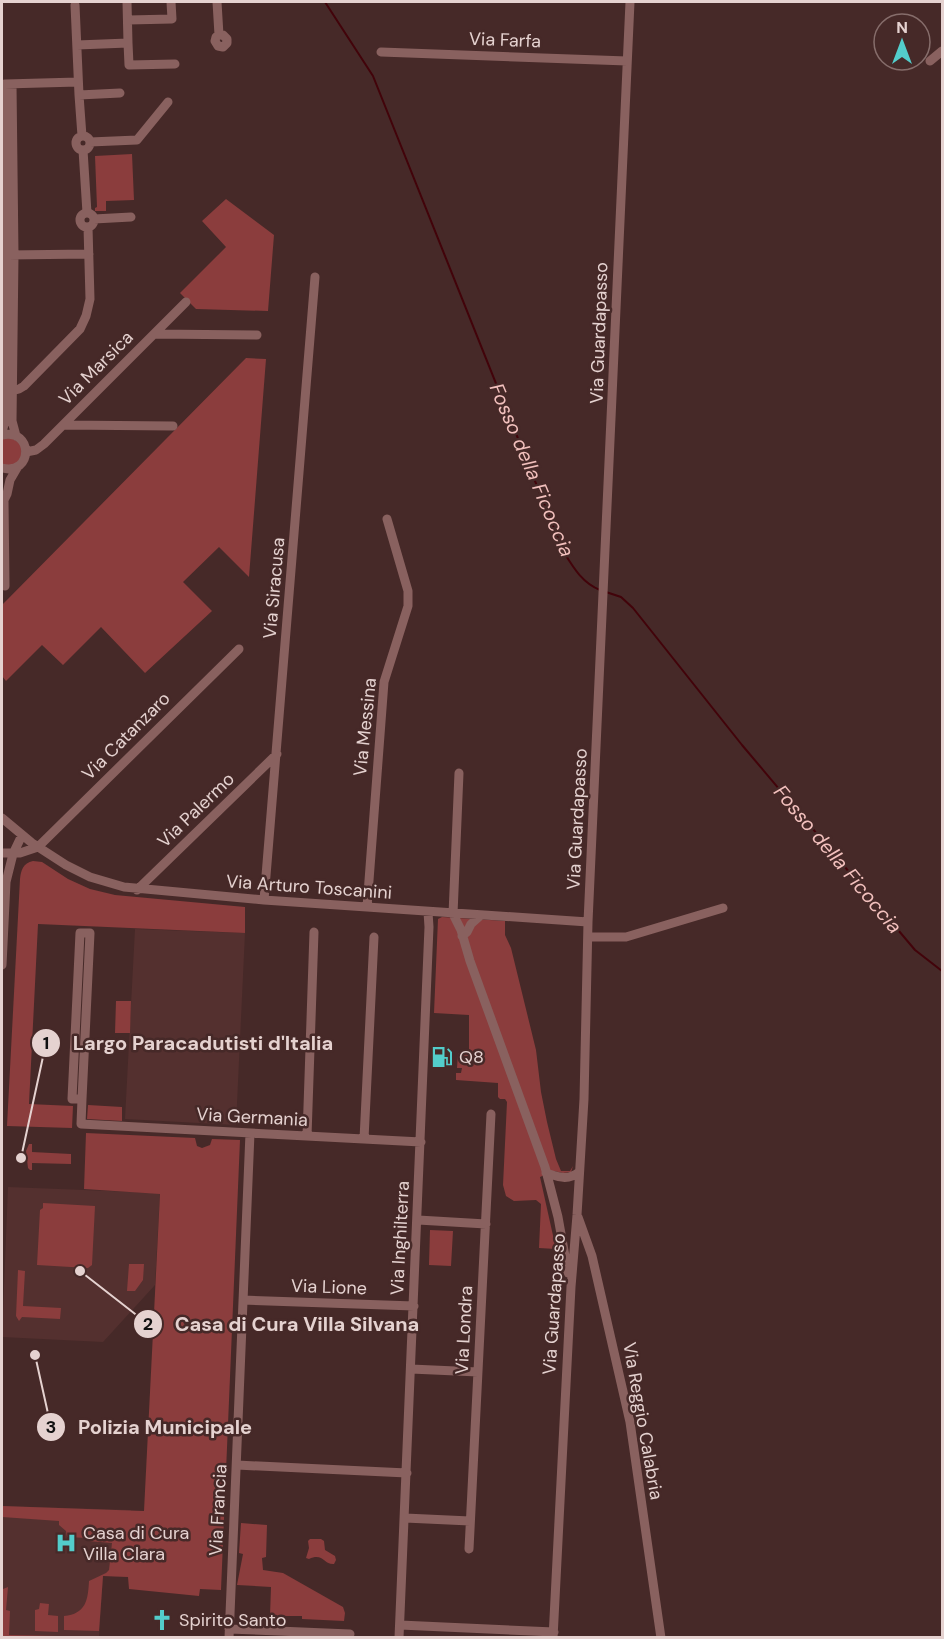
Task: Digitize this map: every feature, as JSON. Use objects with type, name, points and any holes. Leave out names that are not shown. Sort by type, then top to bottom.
[{"type":"street","points":[[127,2],[129,65],[175,64]]},
{"type":"street","points":[[128,20],[172,19],[171,2]]},
{"type":"street","points":[[217,2],[219,35]]},
{"type":"street","name":"Via Guardapasso","points":[[554,1635],[571,1287],[586,1047],[588,922],[630,2]]},
{"type":"street","points":[[76,3],[78,82],[88,148],[83,150],[90,216]]},
{"type":"street","points":[[77,45],[128,43]]},
{"type":"street","name":"Via Farfa","points":[[381,52],[627,61]]},
{"type":"street","points":[[8,84],[78,82]]},
{"type":"street","points":[[8,84],[3,201],[10,255]]},
{"type":"street","points":[[5,586],[3,503],[10,480],[25,458],[26,452],[24,443],[16,436],[2,434],[8,392],[10,255],[8,84]]},
{"type":"street","points":[[79,95],[120,93]]},
{"type":"street","points":[[86,139],[137,140],[168,102]]},
{"type":"street","points":[[8,392],[24,386],[84,322],[90,299],[88,227],[82,225],[80,221],[83,215],[131,217]]},
{"type":"street","points":[[10,255],[89,254]]},
{"type":"street","name":"Via Siracusa","points":[[264,900],[315,277]]},
{"type":"street","name":"Via Marsica","points":[[26,452],[42,446],[186,302]]},
{"type":"street","points":[[154,334],[257,334]]},
{"type":"street","points":[[8,392],[16,436]]},
{"type":"street","points":[[63,425],[173,426]]},
{"type":"street","points":[[2,468],[11,470],[17,468]]},
{"type":"street","name":"Via Messina","points":[[367,908],[384,682],[408,606],[408,591],[387,519]]},
{"type":"street","name":"Via Catanzaro","points":[[38,847],[239,649]]},
{"type":"street","name":"Via Palermo","points":[[137,890],[277,754]]},
{"type":"street","points":[[459,773],[453,914],[461,930],[546,1173],[559,1222],[571,1287]]},
{"type":"street","name":"Via Arturo Toscanini","points":[[2,818],[38,847],[66,865],[90,877],[137,890],[588,922]]},
{"type":"street","points":[[2,965],[4,878],[22,835]]},
{"type":"street","points":[[2,853],[26,852],[38,847]]},
{"type":"street","points":[[588,937],[629,937],[723,908]]},
{"type":"street","name":"Via Inghilterra","points":[[399,1638],[418,1220],[428,912]]},
{"type":"street","points":[[462,936],[480,916]]},
{"type":"street","points":[[307,1136],[314,932]]},
{"type":"street","points":[[80,933],[90,933],[82,1099],[72,1099],[80,933]]},
{"type":"street","points":[[364,1139],[374,937]]},
{"type":"street","name":"Via Germania","points":[[82,1099],[81,1124],[421,1142]]},
{"type":"street","name":"Via Londra","points":[[469,1549],[491,1114]]},
{"type":"street","name":"Via Francia","points":[[229,1633],[250,1133]]},
{"type":"street","points":[[546,1173],[566,1178],[579,1172]]},
{"type":"street","points":[[559,1222],[577,1214]]},
{"type":"street","name":"Via Reggio Calabria","points":[[577,1214],[592,1256],[630,1422],[661,1638]]},
{"type":"street","points":[[418,1220],[486,1224]]},
{"type":"street","name":"Via Lione","points":[[243,1300],[414,1306]]},
{"type":"street","points":[[411,1369],[478,1372]]},
{"type":"street","points":[[237,1466],[407,1473]]},
{"type":"street","points":[[405,1518],[470,1521]]},
{"type":"street","points":[[400,1625],[554,1635]]},
{"type":"street","points":[[229,1633],[350,1634]]},
{"type":"shaded area","points":[[132,154],[134,200],[106,201],[106,211],[95,211],[97,207],[95,156]]},
{"type":"shaded area","points":[[226,199],[274,235],[268,311],[196,309],[180,293],[226,247],[202,221]]},
{"type":"shaded area","points":[[246,358],[266,359],[249,577],[219,547],[183,582],[212,611],[145,673],[101,627],[63,665],[42,645],[6,681],[2,676],[2,605]]},
{"type":"shaded area","points":[[10,437],[21,444],[22,457],[15,465],[2,465],[2,439]]},
{"type":"shaded area","points":[[33,861],[42,862],[68,879],[90,889],[115,895],[245,907],[245,933],[38,924],[29,1104],[73,1106],[72,1128],[7,1126],[20,879],[23,867]]},
{"type":"shaded area","points":[[442,917],[505,921],[505,935],[511,948],[536,1050],[541,1092],[556,1159],[561,1171],[570,1171],[573,1166],[571,1172],[554,1171],[540,1177],[556,1249],[539,1248],[541,1204],[536,1200],[514,1201],[506,1196],[503,1185],[507,1102],[498,1097],[498,1083],[456,1080],[456,1073],[461,1073],[462,1068],[457,1068],[458,1053],[469,1054],[469,1015],[434,1013],[438,919]]},
{"type":"shaded area","points":[[135,929],[245,933],[236,1125],[125,1119]]},
{"type":"shaded area","points":[[116,1001],[131,1001],[130,1033],[115,1033]]},
{"type":"shaded area","points":[[88,1105],[122,1107],[122,1121],[87,1119]]},
{"type":"shaded area","points":[[86,1133],[195,1138],[197,1146],[202,1148],[210,1145],[212,1139],[240,1140],[221,1590],[200,1589],[199,1596],[129,1589],[128,1577],[103,1576],[99,1631],[64,1630],[64,1616],[81,1609],[88,1594],[89,1581],[109,1570],[112,1543],[67,1537],[59,1521],[2,1517],[2,1506],[144,1511],[160,1194],[84,1189]]},
{"type":"shaded area","points":[[29,1144],[32,1144],[32,1152],[71,1154],[71,1164],[32,1163],[32,1170],[30,1170],[26,1151]]},
{"type":"shaded area","points":[[8,1187],[160,1193],[155,1285],[103,1342],[2,1337]]},
{"type":"shaded area","points":[[43,1203],[95,1206],[92,1265],[88,1268],[37,1265],[40,1210],[43,1208]]},
{"type":"shaded area","points":[[430,1230],[453,1231],[451,1266],[429,1265]]},
{"type":"shaded area","points":[[129,1264],[144,1264],[143,1280],[135,1291],[127,1291]]},
{"type":"shaded area","points":[[18,1270],[25,1271],[23,1306],[61,1308],[60,1319],[22,1317],[19,1321],[16,1316]]},
{"type":"shaded area","name":"Casa di Cura Villa Clara","points":[[2,1506],[131,1510],[129,1577],[103,1576],[99,1637],[2,1638]]},
{"type":"shaded area","points":[[241,1523],[267,1525],[266,1557],[262,1558],[263,1570],[283,1573],[343,1607],[344,1621],[302,1619],[302,1616],[270,1616],[271,1587],[237,1585],[243,1554],[239,1553]]},
{"type":"shaded area","points":[[321,1539],[324,1541],[325,1550],[335,1556],[334,1564],[317,1557],[306,1558],[309,1548],[308,1541]]},
{"type":"shaded area","points":[[8,1587],[6,1610],[10,1611],[9,1635],[57,1637],[2,1637],[2,1592]]},
{"type":"shaded area","points":[[40,1603],[49,1604],[48,1615],[58,1616],[58,1632],[35,1631],[35,1610],[39,1609]]},
{"type":"waterway","name":"Fosso della Ficoccia","points":[[325,2],[373,76],[563,551],[583,579],[600,590]]},
{"type":"waterway","name":"Fosso della Ficoccia","points":[[606,592],[621,597],[633,608],[742,745],[915,950],[942,971]]},
{"type":"place","name":"Q8","points":[[442,1057]]},
{"type":"place","name":"Largo Paracadutisti d'Italia","points":[[21,1158]]},
{"type":"place","name":"Casa di Cura Villa Silvana","points":[[80,1271]]},
{"type":"place","name":"Polizia Municipale","points":[[35,1355]]},
{"type":"place","name":"Casa di Cura Villa Clara","points":[[66,1543]]},
{"type":"place","name":"Spirito Santo","points":[[162,1620]]}]
